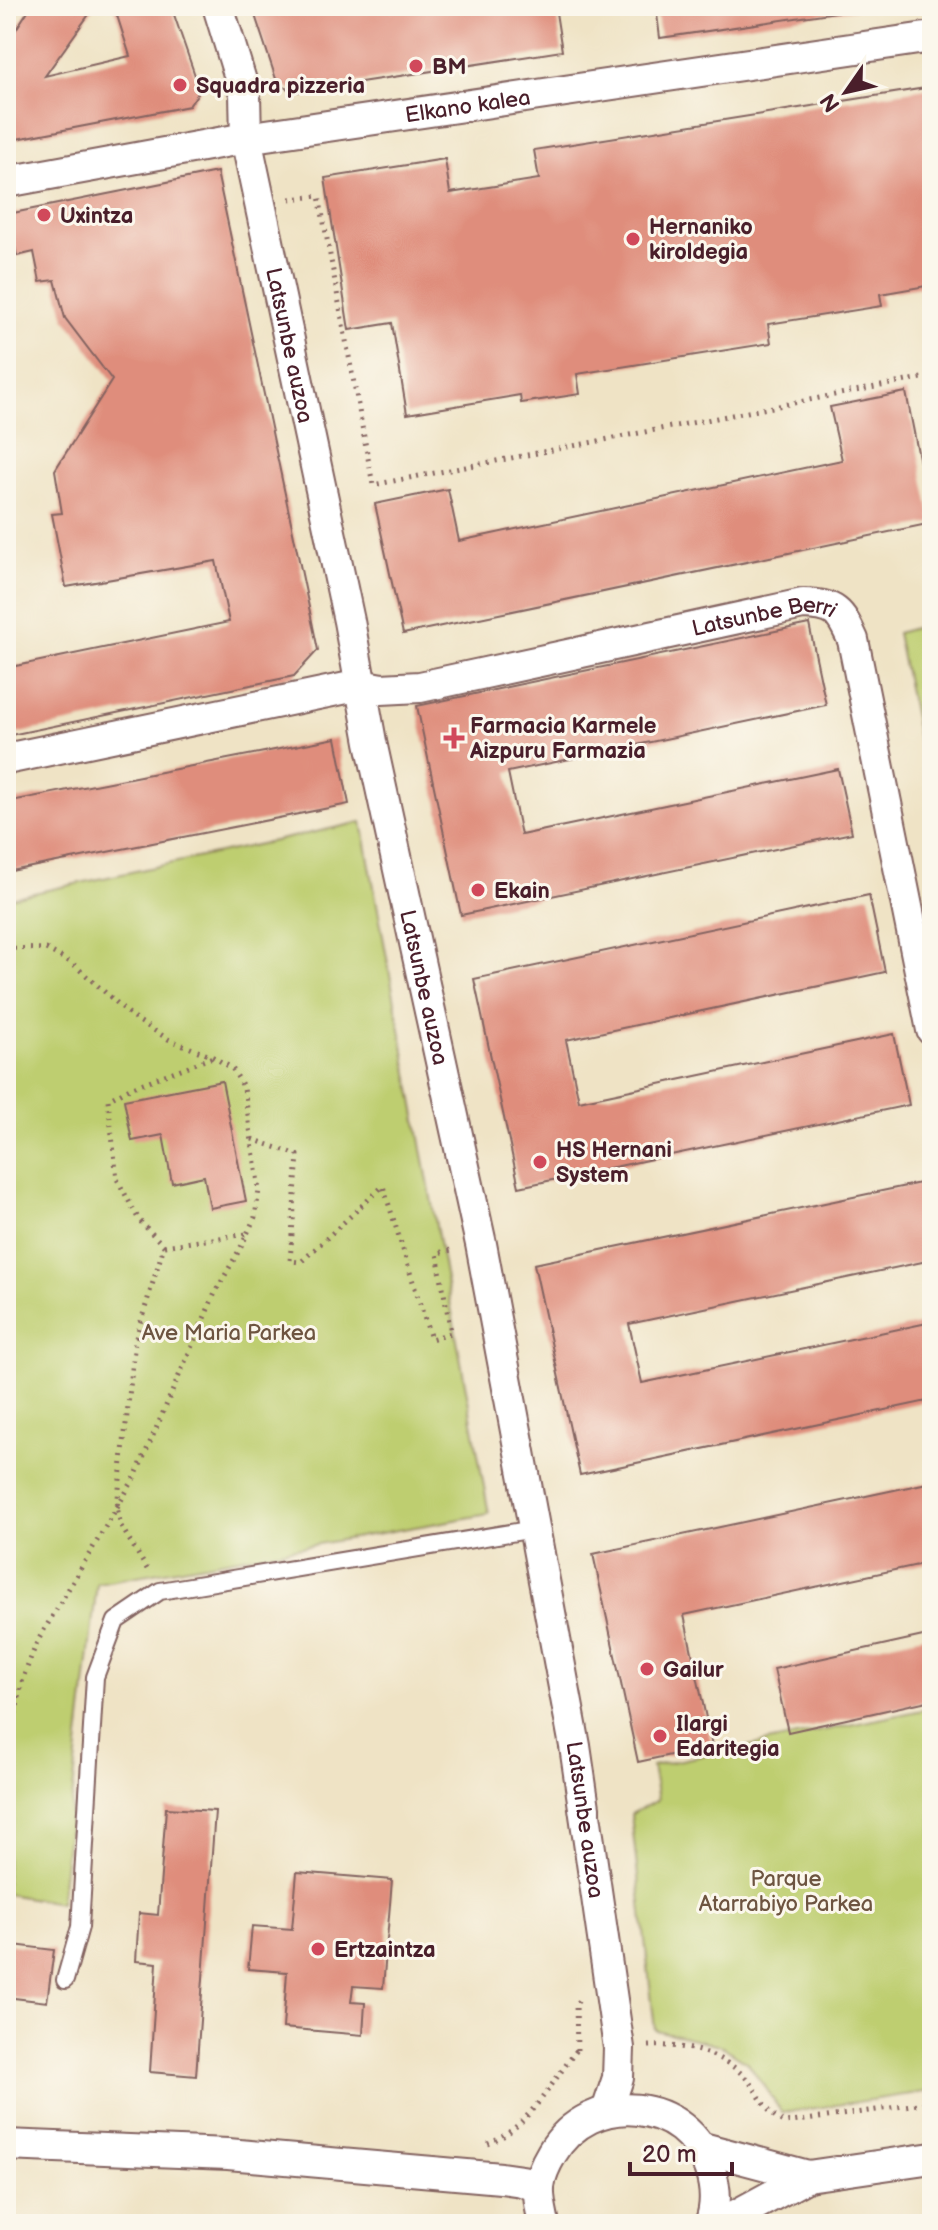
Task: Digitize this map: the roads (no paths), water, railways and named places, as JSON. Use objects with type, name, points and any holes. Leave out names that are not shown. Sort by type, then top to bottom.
[{"type":"street","name":"Latsunbe auzoa","points":[[218,6],[245,94],[246,138],[481,1244],[575,1746],[619,2048],[618,2078],[607,2111]]},
{"type":"street","name":"Elkano kalea","points":[[6,182],[246,138],[932,37]]},
{"type":"street","name":"Latsunbe Berri","points":[[361,685],[381,689],[420,687],[803,604],[826,604],[843,618],[853,640],[932,1030]]},
{"type":"street","points":[[6,759],[361,685]]},
{"type":"street","points":[[544,2224],[539,2187],[545,2165],[560,2140],[581,2122],[607,2111],[635,2108],[664,2116],[689,2133],[706,2157],[715,2186],[714,2214],[710,2224]]},
{"type":"street","points":[[6,2145],[228,2154],[501,2178],[539,2187]]},
{"type":"street","points":[[699,2147],[808,2176]]},
{"type":"street","points":[[720,2224],[808,2176],[932,2158]]},
{"type":"lane","points":[[65,1980],[80,1927],[95,1677],[116,1621],[160,1591],[534,1529]]},
{"type":"place","name":"BM","points":[[416,66]]},
{"type":"place","name":"Squadra pizzeria","points":[[180,85]]},
{"type":"place","name":"Uxintza","points":[[44,215]]},
{"type":"place","name":"Hernaniko kiroldegia","points":[[633,239]]},
{"type":"place","name":"Farmacia Karmele Aizpuru Farmazia","points":[[454,738]]},
{"type":"place","name":"Ekain","points":[[478,890]]},
{"type":"place","name":"HS Hernani System","points":[[540,1162]]},
{"type":"place","name":"Gailur","points":[[647,1669]]},
{"type":"place","name":"Ilargi Edaritegia","points":[[660,1736]]},
{"type":"place","name":"Ertzaintza","points":[[318,1949]]},
{"type":"park label","name":"Ave Maria Parkea","points":[[229,1332]]},
{"type":"park label","name":"Parque Atarrabiyo Parkea","points":[[786,1890]]}]
